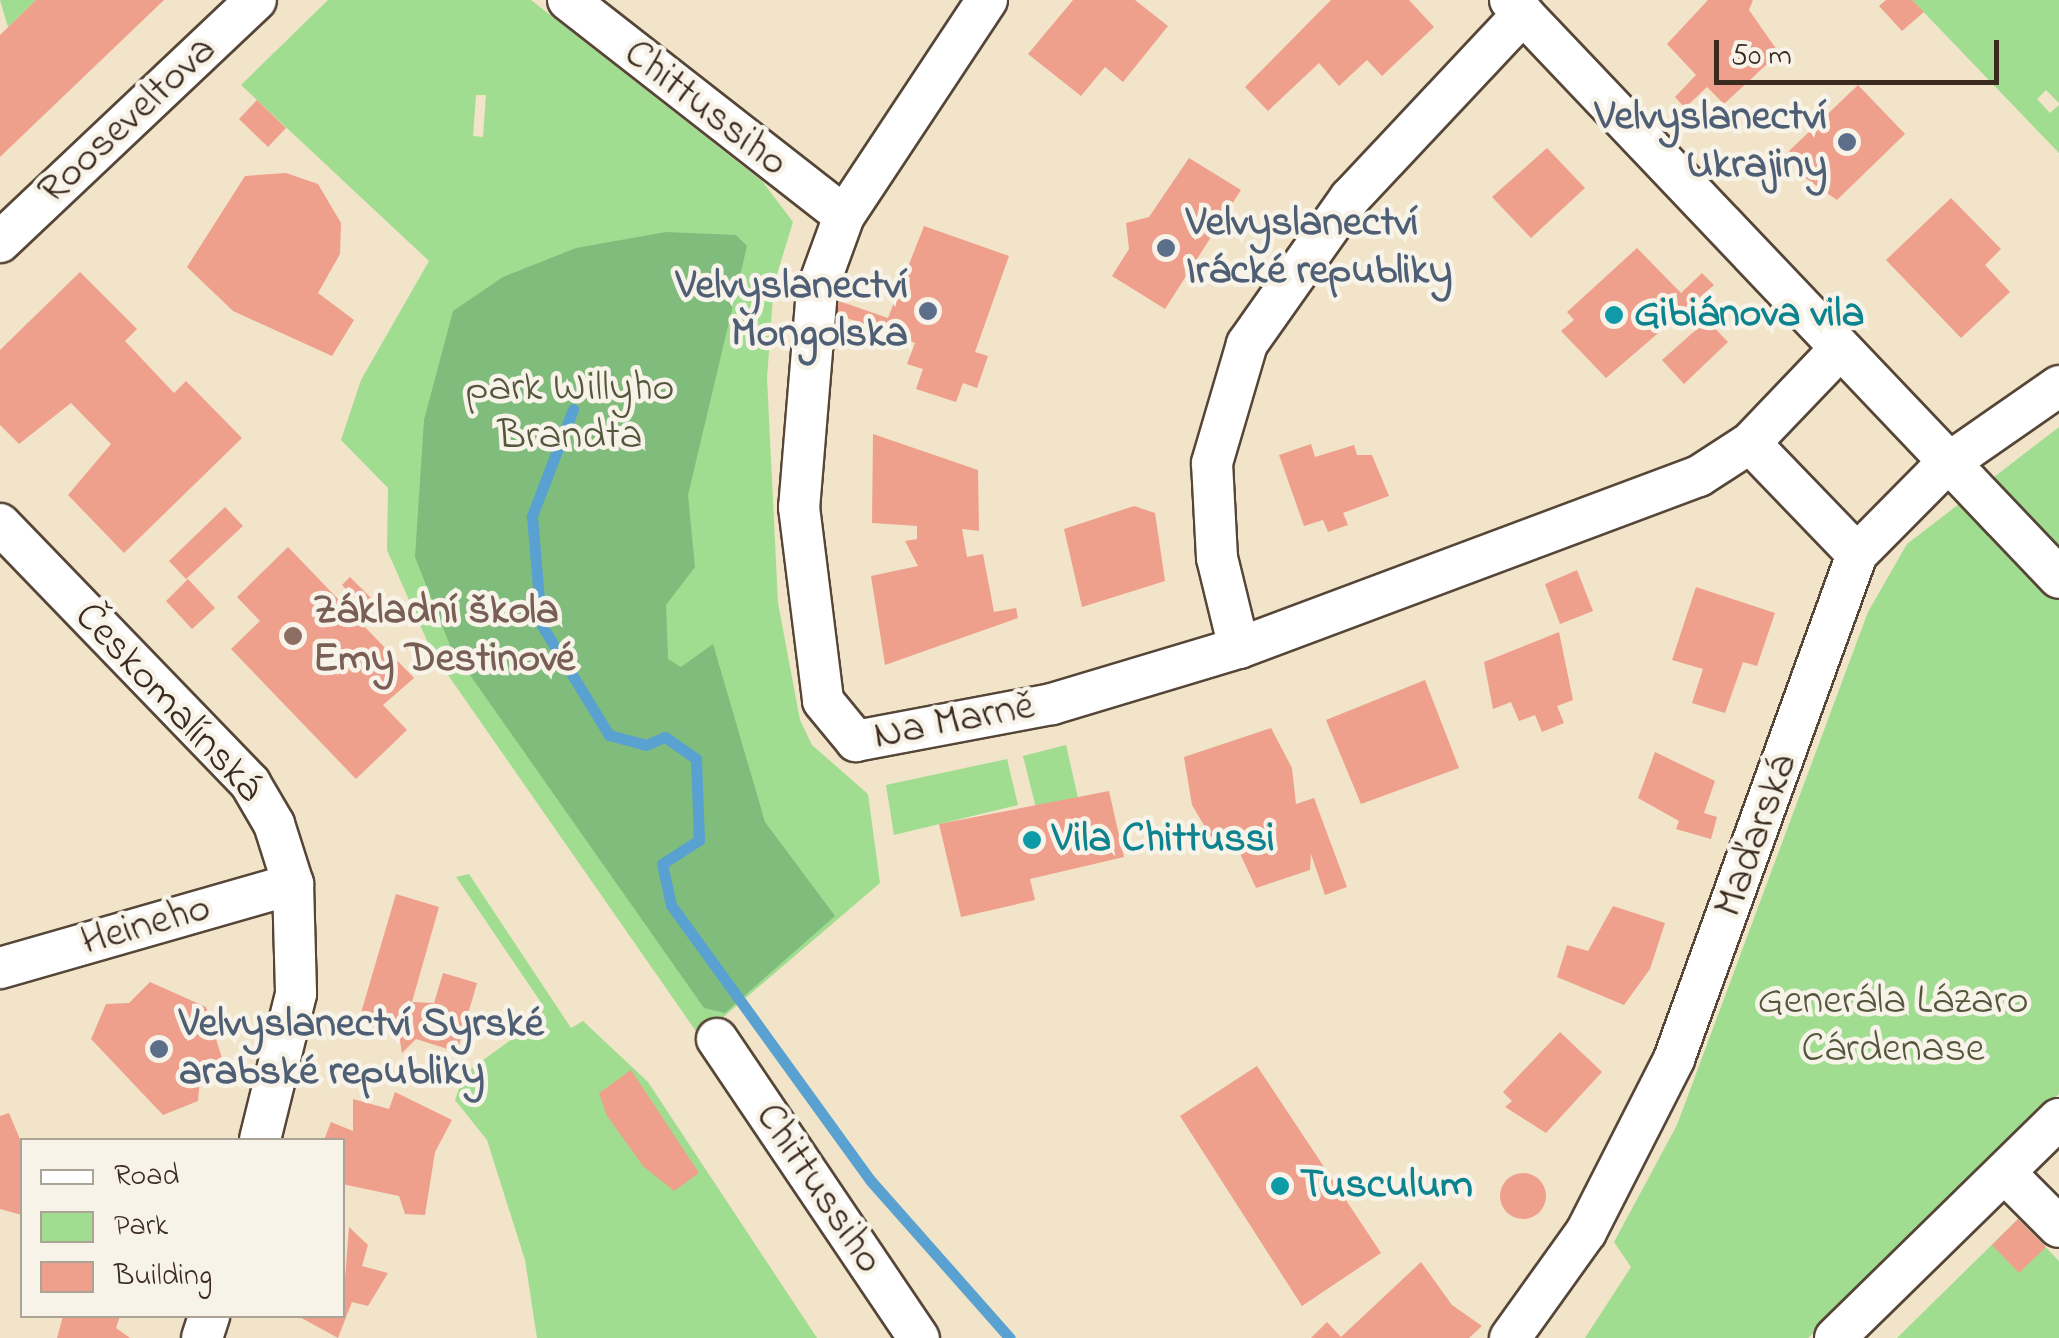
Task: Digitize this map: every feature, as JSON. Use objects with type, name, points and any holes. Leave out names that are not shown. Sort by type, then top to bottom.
[{"type":"street","name":"Rooseveltova","points":[[0,242],[256,0]]},
{"type":"street","name":"Chittussiho","points":[[568,0],[844,216]]},
{"type":"street","name":"Na Marně","points":[[987,0],[844,216],[816,290],[798,463],[809,612],[837,729],[867,744],[1239,648],[1699,476],[1750,443],[1836,352]]},
{"type":"street","points":[[1239,648],[1218,558],[1212,462],[1247,344],[1350,198],[1516,7],[1944,466],[2059,578]]},
{"type":"street","name":"Maďarská","points":[[1510,1338],[1586,1232],[1674,1060],[1856,554],[1944,466],[2059,386]]},
{"type":"street","points":[[1750,443],[1856,554]]},
{"type":"street","name":"Českomalínská","points":[[0,524],[250,783],[293,884],[296,994],[260,1138]]},
{"type":"street","name":"Heineho","points":[[0,968],[293,884]]},
{"type":"street","name":"Chittussiho","points":[[717,1039],[919,1338]]},
{"type":"street","points":[[1835,1338],[2059,1119]]},
{"type":"street","points":[[2005,1173],[2059,1227]]},
{"type":"green space","points":[[0,0],[36,0],[8,27]]},
{"type":"green space","name":"park Willyho Brandta","points":[[328,0],[531,0],[762,181],[793,222],[774,284],[767,378],[778,603],[800,720],[812,745],[868,794],[880,883],[700,1037],[432,652],[387,550],[388,488],[341,440],[361,380],[429,261],[241,85]],"holes":[[[476,95],[486,95],[483,137],[473,136]]]},
{"type":"green space","points":[[1912,0],[2059,0],[2059,103],[2046,90],[2037,99],[2050,113],[2059,105],[2059,153]]},
{"type":"green space","points":[[666,232],[736,235],[747,246],[688,495],[695,567],[666,605],[668,659],[681,667],[713,644],[765,822],[835,916],[725,1013],[704,1008],[451,648],[415,557],[424,420],[453,311],[503,277],[576,248]]},
{"type":"green space","name":"Generála Lázaro Cárdenase","points":[[2059,427],[2059,1094],[1808,1338],[1585,1338],[1631,1267],[1614,1242],[1677,1125],[1868,612],[1907,544]]},
{"type":"green space","points":[[1066,745],[1078,798],[1036,808],[1023,756]]},
{"type":"green space","points":[[1007,759],[1018,805],[894,835],[886,785]]},
{"type":"green space","points":[[469,874],[571,1028],[583,1021],[648,1082],[817,1338],[537,1338],[525,1260],[487,1140],[455,1100],[464,1074],[527,1028],[540,1001],[456,877]]},
{"type":"green space","points":[[2018,1219],[2059,1261],[2059,1338],[1897,1338]]},
{"type":"building","points":[[36,0],[164,0],[0,157],[0,35]]},
{"type":"building","points":[[1073,0],[1135,0],[1168,26],[1123,82],[1105,67],[1081,96],[1028,54]]},
{"type":"building","points":[[1331,0],[1409,0],[1434,27],[1382,76],[1367,60],[1339,86],[1319,63],[1268,111],[1245,87]]},
{"type":"building","points":[[1708,0],[1753,0],[1749,10],[1779,53],[1724,104],[1707,87],[1685,108],[1675,97],[1696,75],[1667,44]]},
{"type":"building","points":[[1886,0],[1912,0],[1924,12],[1902,31],[1879,6]]},
{"type":"building","name":"Velvyslanectví Ukrajiny","points":[[1858,85],[1905,134],[1837,200],[1801,175],[1807,169],[1789,151]]},
{"type":"building","points":[[257,100],[286,128],[268,147],[239,119]]},
{"type":"building","points":[[1547,148],[1585,188],[1531,238],[1492,197]]},
{"type":"building","name":"Velvyslanectví Irácké republiky","points":[[1189,158],[1241,190],[1165,309],[1112,276],[1129,249],[1126,223],[1149,217]]},
{"type":"building","points":[[286,173],[318,184],[341,223],[340,254],[318,293],[354,320],[332,356],[233,311],[187,267],[245,176]]},
{"type":"building","points":[[1951,198],[2001,249],[1985,265],[2010,292],[1961,338],[1886,260]]},
{"type":"building","points":[[924,226],[1009,256],[975,352],[988,356],[977,388],[963,383],[956,402],[916,389],[923,369],[907,364],[915,343],[836,314],[839,301],[888,318]]},
{"type":"building","name":"Gibiánova vila","points":[[1637,248],[1681,293],[1702,273],[1714,285],[1606,378],[1561,331],[1574,320],[1567,312]]},
{"type":"building","points":[[80,272],[137,329],[125,341],[174,393],[186,381],[242,438],[124,553],[68,495],[111,444],[71,403],[19,444],[0,425],[0,350]]},
{"type":"building","points":[[1707,320],[1728,342],[1684,384],[1662,360]]},
{"type":"building","points":[[873,434],[978,470],[979,531],[962,529],[967,557],[983,554],[994,612],[1016,608],[1018,618],[885,665],[871,576],[918,566],[905,541],[917,539],[917,526],[872,523]]},
{"type":"building","points":[[1311,444],[1315,457],[1354,445],[1357,455],[1372,455],[1389,496],[1343,513],[1348,525],[1328,532],[1323,520],[1304,526],[1279,455]]},
{"type":"building","points":[[1134,506],[1155,513],[1165,581],[1082,607],[1064,529]]},
{"type":"building","points":[[225,507],[243,526],[186,579],[169,561]]},
{"type":"building","points":[[288,547],[414,678],[383,705],[407,730],[356,779],[231,649],[260,621],[237,597]]},
{"type":"building","points":[[1577,570],[1593,611],[1560,624],[1545,584]]},
{"type":"building","points":[[350,577],[378,605],[369,613],[342,585]]},
{"type":"building","points":[[188,579],[215,608],[192,629],[166,601]]},
{"type":"building","points":[[1696,587],[1775,613],[1757,666],[1743,662],[1725,713],[1692,703],[1703,669],[1672,660]]},
{"type":"building","points":[[1559,632],[1573,700],[1557,706],[1564,723],[1542,732],[1535,715],[1519,721],[1511,702],[1493,709],[1484,662]]},
{"type":"building","points":[[1425,680],[1459,768],[1361,804],[1326,720]]},
{"type":"building","points":[[1271,728],[1292,768],[1296,804],[1314,798],[1347,887],[1325,895],[1311,854],[1310,870],[1256,888],[1229,830],[1211,837],[1192,805],[1184,757]]},
{"type":"building","points":[[1655,752],[1715,781],[1704,813],[1717,817],[1711,839],[1676,829],[1679,821],[1638,798]]},
{"type":"building","name":"Vila Chittussi","points":[[1109,791],[1124,857],[1030,879],[1035,900],[961,917],[939,824]]},
{"type":"building","points":[[396,894],[439,907],[412,1002],[434,1003],[443,973],[477,983],[457,1052],[416,1039],[402,1053],[399,1035],[358,1023]]},
{"type":"building","points":[[1613,906],[1665,923],[1650,969],[1624,1005],[1557,977],[1567,945],[1588,951]]},
{"type":"building","name":"Velvyslanectví Syrské arabské republiky","points":[[150,982],[206,1007],[222,1058],[200,1078],[198,1101],[163,1115],[91,1039],[106,1004],[129,1003]]},
{"type":"building","points":[[1560,1032],[1602,1072],[1546,1133],[1505,1107],[1512,1101],[1503,1092]]},
{"type":"building","points":[[1257,1066],[1381,1253],[1302,1306],[1180,1116]]},
{"type":"building","points":[[631,1070],[699,1173],[674,1191],[643,1166],[607,1116],[599,1093]]},
{"type":"building","points":[[395,1092],[452,1120],[435,1152],[425,1215],[405,1214],[399,1196],[345,1185],[345,1138],[325,1138],[331,1122],[353,1131],[353,1099],[389,1109]]},
{"type":"building","points":[[9,1113],[20,1139],[20,1214],[0,1209],[0,1116]]},
{"type":"building","points":[[1523,1173],[1540,1179],[1546,1196],[1540,1213],[1523,1219],[1506,1213],[1500,1196],[1506,1179]]},
{"type":"building","points":[[2018,1219],[2046,1247],[2019,1273],[1992,1245]]},
{"type":"building","points":[[349,1227],[368,1245],[362,1266],[388,1273],[368,1306],[352,1302],[338,1338],[302,1318],[345,1318]]},
{"type":"building","points":[[1421,1262],[1452,1305],[1482,1326],[1469,1338],[1311,1338],[1327,1322],[1341,1337]]},
{"type":"building","points":[[62,1318],[119,1318],[116,1328],[130,1338],[57,1338]]},
{"type":"waterway","points":[[573,409],[532,516],[541,624],[609,735],[646,745],[665,737],[696,759],[699,840],[662,864],[671,905],[870,1180],[1010,1338]]},
{"type":"place","name":"Velvyslanectví Ukrajiny","points":[[1847,142]]},
{"type":"place","name":"Velvyslanectví Irácké republiky","points":[[1166,248]]},
{"type":"place","name":"Velvyslanectví Mongolska","points":[[928,311]]},
{"type":"place","name":"Gibiánova vila","points":[[1614,315]]},
{"type":"place","name":"Základní škola Emy Destinové","points":[[293,636]]},
{"type":"place","name":"Vila Chittussi","points":[[1032,840]]},
{"type":"place","name":"Velvyslanectví Syrské arabské republiky","points":[[159,1049]]},
{"type":"place","name":"Tusculum","points":[[1280,1186]]}]
